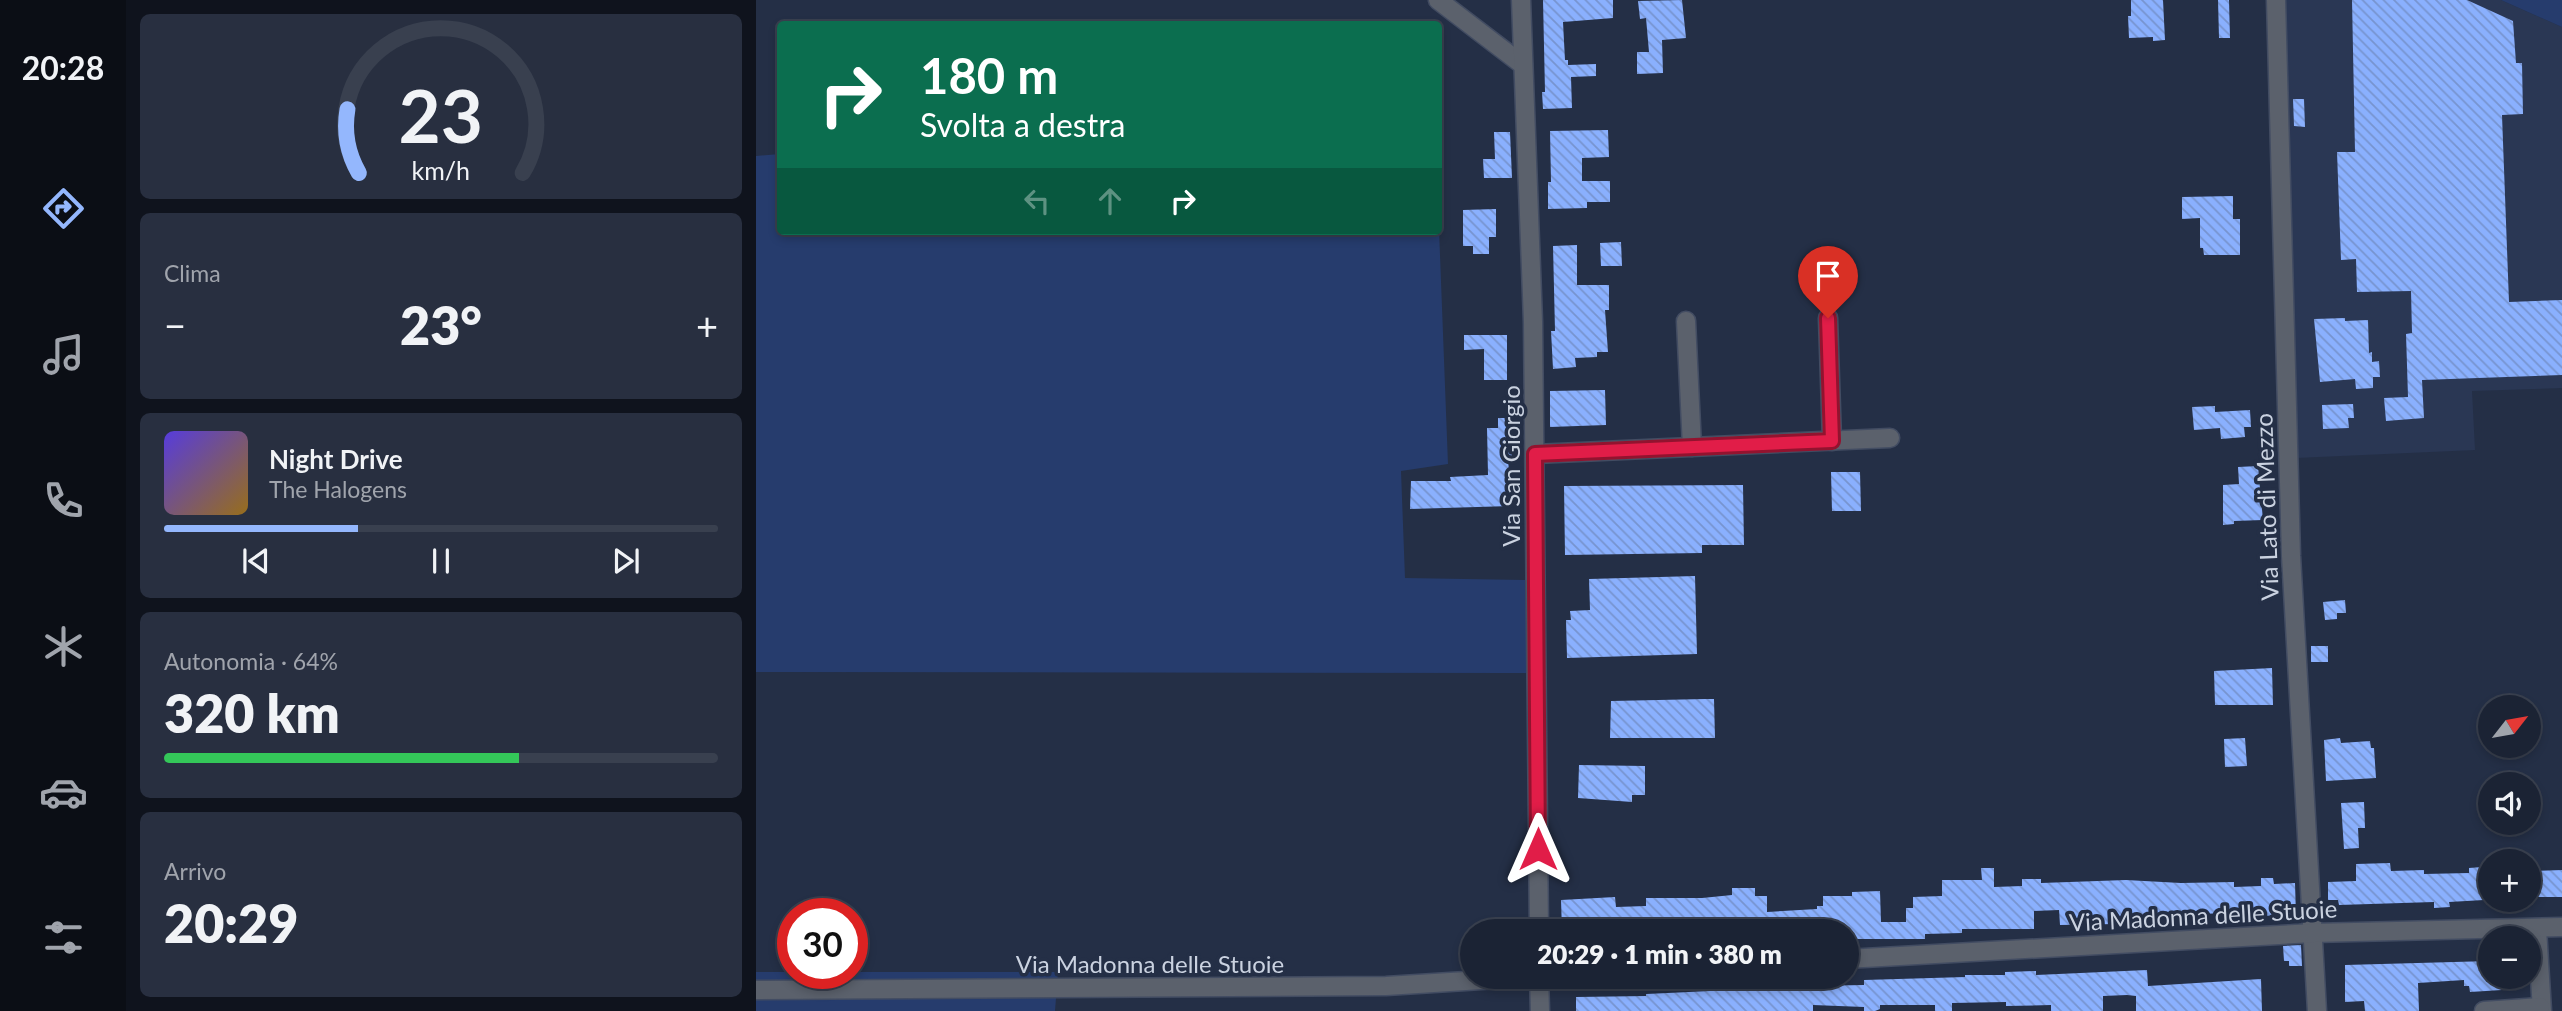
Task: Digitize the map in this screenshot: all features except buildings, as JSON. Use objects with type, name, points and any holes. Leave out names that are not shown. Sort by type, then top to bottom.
[{"type":"street","points":[[1438,0],[1523,65]]},
{"type":"street","name":"Via San Giorgio","points":[[1521,0],[1533,308],[1539,919]]},
{"type":"street","name":"Via Lato di Mezzo","points":[[2276,0],[2291,556],[2317,1011]]},
{"type":"street","points":[[1828,318],[1832,441]]},
{"type":"street","points":[[1686,321],[1692,447]]},
{"type":"street","points":[[1535,454],[1890,438]]},
{"type":"street","name":"Via Madonna delle Stuoie","points":[[2541,929],[2562,927]]},
{"type":"street","name":"Via Madonna delle Stuoie","points":[[1859,958],[2312,933],[2478,930]]},
{"type":"street","name":"Via Madonna delle Stuoie","points":[[756,990],[1386,986],[1460,982]]},
{"type":"street","points":[[1539,989],[1539,1011]]},
{"type":"street","points":[[2484,1011],[2541,1009],[2540,989]]},
{"type":"shaded area","points":[[2285,0],[2501,0],[2562,27],[2562,388],[2472,391],[2475,450],[2296,458]]},
{"type":"shaded area","points":[[2501,0],[2562,0],[2562,27]]},
{"type":"shaded area","points":[[777,154],[777,235],[1439,235],[1448,464],[1401,471],[1405,578],[1525,580],[1528,673],[756,672],[756,156]]},
{"type":"shaded area","points":[[756,972],[777,972],[777,989],[868,989],[868,972],[1058,972],[1055,1011],[756,1011]]},
{"type":"route","points":[[1538,849],[1535,454],[1832,441],[1828,318]]}]
